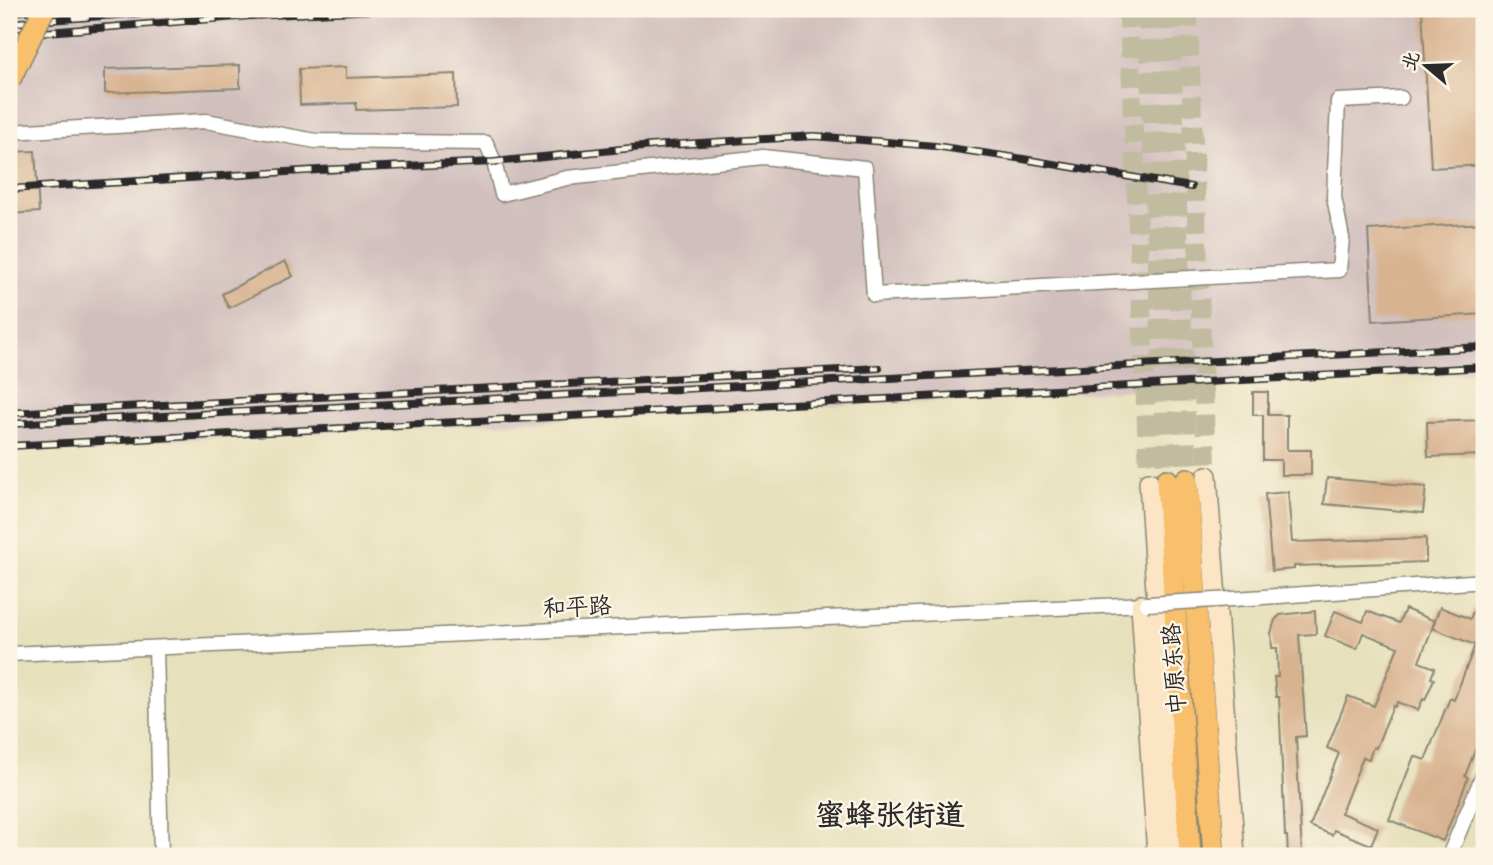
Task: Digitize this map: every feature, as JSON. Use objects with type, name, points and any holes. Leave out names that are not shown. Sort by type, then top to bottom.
[{"type":"main road","points":[[9,80],[44,9]]},
{"type":"main road","name":"中原东路","points":[[1178,479],[1189,856]]},
{"type":"main road","name":"中原东路","points":[[1178,479],[1214,856]]},
{"type":"street","points":[[9,132],[206,121],[316,141],[486,143],[502,194],[567,178],[763,157],[864,168],[874,295],[1339,270],[1342,238],[1334,197],[1338,101],[1401,98]]},
{"type":"street","points":[[1173,856],[1178,479]]},
{"type":"street","points":[[1178,479],[1235,856]]},
{"type":"street","name":"和平路","points":[[9,654],[1144,604],[1484,581]]},
{"type":"street","points":[[1144,604],[1157,856]]},
{"type":"street","points":[[156,648],[161,856]]},
{"type":"street","points":[[1449,856],[1484,773]]},
{"type":"shaded area","points":[[9,9],[1484,9],[1484,372],[9,448]]},
{"type":"building","points":[[1422,9],[1484,9],[1484,165],[1431,168]]},
{"type":"building","points":[[240,65],[240,88],[105,93],[105,69]]},
{"type":"building","points":[[346,67],[346,78],[456,74],[457,107],[356,110],[356,103],[300,105],[299,69]]},
{"type":"building","points":[[35,151],[39,212],[9,214],[9,152]]},
{"type":"building","points":[[1484,223],[1484,314],[1373,321],[1368,230]]},
{"type":"building","points":[[285,261],[293,276],[229,308],[222,294]]},
{"type":"building","points":[[1253,392],[1268,392],[1268,415],[1287,415],[1287,450],[1311,450],[1311,475],[1281,475],[1281,460],[1263,460],[1263,415],[1253,415]]},
{"type":"building","points":[[1484,420],[1484,455],[1428,457],[1427,422]]},
{"type":"building","points":[[1327,478],[1426,487],[1423,513],[1324,504]]},
{"type":"building","points":[[1288,492],[1292,542],[1426,538],[1426,562],[1294,566],[1294,569],[1272,571],[1265,494]]},
{"type":"building","points":[[1481,591],[1484,591],[1484,727],[1465,776],[1468,778],[1443,841],[1389,820],[1414,756],[1425,760],[1450,698],[1454,700],[1475,645],[1432,628],[1440,607],[1470,619]]},
{"type":"building","points":[[1405,609],[1435,621],[1419,662],[1435,668],[1431,678],[1434,679],[1418,710],[1397,702],[1395,707],[1393,706],[1376,748],[1373,747],[1369,759],[1363,757],[1341,813],[1378,828],[1371,845],[1334,830],[1332,835],[1310,826],[1339,753],[1327,748],[1348,696],[1374,706],[1398,647],[1363,633],[1357,649],[1325,636],[1335,611],[1363,622],[1367,611],[1399,623]]},
{"type":"building","points":[[1315,611],[1316,634],[1299,635],[1306,736],[1296,737],[1302,856],[1288,856],[1279,697],[1276,697],[1274,677],[1278,677],[1277,648],[1272,648],[1271,633],[1275,620],[1280,615]]},
{"type":"tunnel","points":[[1128,9],[1149,482]]},
{"type":"tunnel","points":[[1148,9],[1167,480]]},
{"type":"tunnel","points":[[1169,9],[1187,479]]},
{"type":"tunnel","points":[[1188,9],[1207,476]]},
{"type":"railway","points":[[9,12],[52,9]]},
{"type":"railway","points":[[9,23],[197,9]]},
{"type":"railway","points":[[9,35],[250,16],[397,9]]},
{"type":"railway","points":[[9,189],[494,162],[652,146],[814,136],[935,146],[1191,187]]},
{"type":"railway","points":[[9,424],[1484,347]]},
{"type":"railway","points":[[9,446],[1484,367]]},
{"type":"railway","points":[[9,413],[879,368]]},
{"type":"district","name":"蜜蜂张街道","points":[[890,815]]}]
